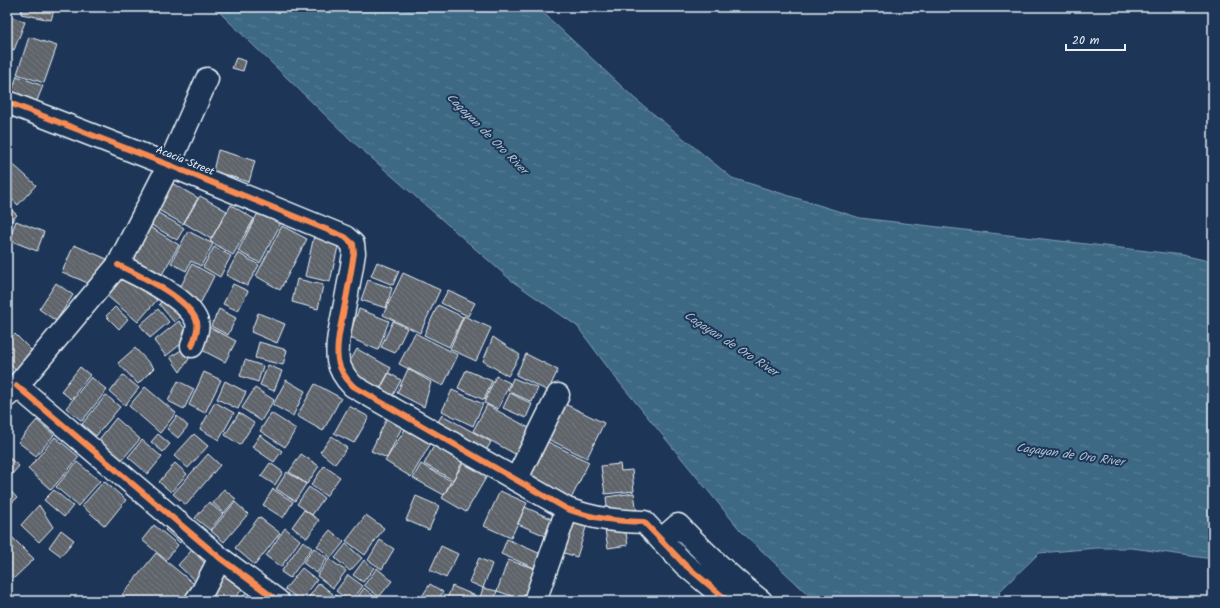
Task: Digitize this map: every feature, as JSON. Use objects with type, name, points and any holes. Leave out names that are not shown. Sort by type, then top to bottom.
[{"type":"street","points":[[207,79],[169,165],[118,265],[12,391],[220,558],[278,601]]},
{"type":"street","name":"Acacia Street","points":[[7,102],[169,165],[345,237],[353,244],[354,253],[337,347],[338,360],[345,378],[361,392],[516,480]]},
{"type":"street","points":[[118,265],[153,282],[182,303],[193,315],[197,322],[197,328],[192,346]]},
{"type":"street","points":[[558,395],[516,480],[567,509],[589,517],[608,520],[644,522],[684,564],[728,601]]},
{"type":"street","points":[[535,601],[567,509]]},
{"type":"street","points":[[662,540],[678,525],[740,586],[761,601]]},
{"type":"street","points":[[196,601],[220,558]]},
{"type":"water","name":"Cagayan de Oro River","points":[[214,7],[537,7],[634,98],[732,178],[860,218],[1182,255],[1213,262],[1213,559],[1132,548],[1097,548],[1039,553],[1000,591],[998,601],[815,601],[741,531],[615,377],[577,326],[512,281],[351,140]]},
{"type":"building","points":[[22,7],[55,7],[51,20],[21,14]]},
{"type":"building","points":[[7,15],[25,22],[14,50],[7,47]]},
{"type":"building","points":[[29,37],[57,46],[44,83],[17,74]]},
{"type":"building","points":[[236,58],[246,61],[243,71],[232,68]]},
{"type":"building","points":[[17,76],[43,86],[36,103],[11,94]]},
{"type":"building","points":[[218,150],[255,161],[249,182],[213,171]]},
{"type":"building","points":[[7,159],[36,185],[18,205],[7,195]]},
{"type":"building","points":[[170,182],[198,198],[183,224],[155,208]]},
{"type":"building","points":[[200,196],[227,211],[211,239],[184,223]]},
{"type":"building","points":[[231,205],[254,219],[233,255],[210,241]]},
{"type":"building","points":[[7,206],[17,215],[7,226]]},
{"type":"building","points":[[260,209],[282,221],[260,263],[238,251]]},
{"type":"building","points":[[155,211],[184,228],[177,240],[148,223]]},
{"type":"building","points":[[16,221],[44,232],[37,251],[9,240]]},
{"type":"building","points":[[145,224],[179,245],[160,278],[125,258]]},
{"type":"building","points":[[282,226],[307,239],[280,290],[256,276]]},
{"type":"building","points":[[188,231],[213,244],[201,266],[191,261],[186,271],[171,263]]},
{"type":"building","points":[[314,236],[339,242],[330,282],[305,276]]},
{"type":"building","points":[[74,245],[107,259],[95,286],[62,272]]},
{"type":"building","points":[[214,247],[231,256],[220,277],[203,267]]},
{"type":"building","points":[[238,253],[259,265],[247,286],[226,275]]},
{"type":"building","points":[[377,262],[399,271],[393,285],[371,276]]},
{"type":"building","points":[[192,264],[214,276],[200,304],[178,292]]},
{"type":"building","points":[[125,273],[157,300],[138,322],[106,295]]},
{"type":"building","points":[[403,273],[440,290],[420,333],[383,315]]},
{"type":"building","points":[[297,279],[323,285],[318,309],[292,302]]},
{"type":"building","points":[[368,280],[392,288],[386,308],[361,300]]},
{"type":"building","points":[[56,283],[73,295],[56,321],[39,309]]},
{"type":"building","points":[[233,284],[248,291],[238,311],[223,304]]},
{"type":"building","points":[[448,290],[475,303],[468,316],[441,303]]},
{"type":"building","points":[[167,297],[182,315],[174,322],[159,304]]},
{"type":"building","points":[[438,305],[463,317],[449,347],[424,335]]},
{"type":"building","points":[[115,307],[128,319],[119,329],[106,316]]},
{"type":"building","points":[[158,309],[169,322],[150,338],[140,325]]},
{"type":"building","points":[[219,309],[236,318],[228,335],[211,326]]},
{"type":"building","points":[[359,309],[389,321],[378,350],[348,337]]},
{"type":"building","points":[[258,313],[285,324],[277,343],[251,332]]},
{"type":"building","points":[[464,316],[491,328],[476,361],[450,349]]},
{"type":"building","points":[[179,321],[191,336],[166,356],[154,341]]},
{"type":"building","points":[[393,321],[407,328],[395,353],[381,347]]},
{"type":"building","points":[[209,327],[236,341],[225,362],[198,348]]},
{"type":"building","points":[[415,333],[458,355],[443,386],[399,364]]},
{"type":"building","points":[[15,334],[37,356],[19,374],[7,361],[7,342]]},
{"type":"building","points":[[493,337],[520,355],[508,376],[483,361]]},
{"type":"building","points":[[259,342],[287,350],[283,365],[255,358]]},
{"type":"building","points":[[135,348],[154,368],[138,384],[118,363]]},
{"type":"building","points":[[183,349],[189,359],[180,372],[170,357]]},
{"type":"building","points":[[357,349],[391,368],[378,392],[344,372]]},
{"type":"building","points":[[526,354],[558,370],[548,391],[516,375]]},
{"type":"building","points":[[245,360],[263,366],[258,382],[240,376]]},
{"type":"building","points":[[268,365],[282,371],[274,391],[260,385]]},
{"type":"building","points":[[80,367],[90,375],[71,399],[61,391]]},
{"type":"building","points":[[408,369],[431,382],[424,407],[397,393]]},
{"type":"building","points":[[466,370],[492,381],[484,400],[458,388]]},
{"type":"building","points":[[204,372],[221,380],[205,413],[189,405]]},
{"type":"building","points":[[389,373],[401,380],[393,395],[398,398],[395,405],[377,395]]},
{"type":"building","points":[[123,375],[139,388],[125,405],[110,392]]},
{"type":"building","points":[[496,376],[510,383],[498,409],[484,403]]},
{"type":"building","points":[[91,377],[107,390],[82,421],[66,408]]},
{"type":"building","points":[[513,378],[538,388],[532,402],[508,391]]},
{"type":"building","points":[[286,380],[305,391],[293,416],[273,405]]},
{"type":"building","points":[[178,381],[194,389],[184,409],[168,401]]},
{"type":"building","points":[[225,381],[246,392],[238,409],[217,399]]},
{"type":"building","points":[[315,384],[341,398],[323,431],[297,416]]},
{"type":"building","points":[[145,387],[176,413],[160,433],[129,406]]},
{"type":"building","points":[[255,388],[274,400],[261,421],[242,408]]},
{"type":"building","points":[[452,390],[483,404],[473,426],[442,411]]},
{"type":"building","points":[[510,393],[532,404],[526,418],[503,408]]},
{"type":"building","points":[[106,395],[120,407],[96,436],[82,424]]},
{"type":"building","points":[[215,402],[234,413],[219,440],[200,429]]},
{"type":"building","points":[[565,404],[604,423],[587,458],[548,439]]},
{"type":"building","points":[[487,405],[531,429],[517,455],[473,431]]},
{"type":"building","points":[[349,406],[369,417],[354,443],[334,433]]},
{"type":"building","points":[[239,413],[254,423],[240,445],[225,435]]},
{"type":"building","points":[[271,413],[296,429],[285,447],[260,431]]},
{"type":"building","points":[[442,415],[491,442],[484,454],[435,427]]},
{"type":"building","points":[[177,416],[188,426],[178,438],[167,429]]},
{"type":"building","points":[[116,418],[140,439],[120,462],[97,442]]},
{"type":"building","points":[[387,418],[403,425],[387,458],[371,451]]},
{"type":"building","points":[[37,420],[54,435],[36,456],[18,442]]},
{"type":"building","points":[[406,428],[431,443],[411,477],[385,461]]},
{"type":"building","points":[[158,434],[170,444],[163,452],[151,442]]},
{"type":"building","points":[[194,434],[208,446],[188,468],[174,456]]},
{"type":"building","points":[[260,435],[282,451],[274,462],[252,447]]},
{"type":"building","points":[[332,436],[347,448],[335,464],[320,452]]},
{"type":"building","points":[[55,437],[79,457],[51,490],[28,469]]},
{"type":"building","points":[[142,440],[162,457],[148,474],[128,457]]},
{"type":"building","points":[[546,441],[589,462],[570,501],[528,480]]},
{"type":"building","points":[[435,444],[464,459],[453,480],[424,464]]},
{"type":"building","points":[[208,454],[220,465],[186,505],[173,494]]},
{"type":"building","points":[[301,454],[319,466],[307,484],[289,472]]},
{"type":"building","points":[[7,456],[19,466],[8,479],[7,479]]},
{"type":"building","points":[[77,462],[100,481],[78,506],[56,487]]},
{"type":"building","points":[[464,462],[487,476],[466,512],[442,498]]},
{"type":"building","points":[[175,463],[187,474],[171,492],[159,482]]},
{"type":"building","points":[[270,463],[283,472],[275,485],[261,476]]},
{"type":"building","points":[[421,464],[451,481],[444,495],[413,478]]},
{"type":"building","points":[[620,464],[621,471],[632,470],[634,491],[605,494],[601,466]]},
{"type":"building","points":[[324,466],[340,477],[326,496],[311,485]]},
{"type":"building","points":[[287,472],[306,484],[295,501],[276,489]]},
{"type":"building","points":[[104,481],[126,500],[105,526],[82,506]]},
{"type":"building","points":[[7,487],[17,498],[7,507]]},
{"type":"building","points":[[309,487],[324,498],[312,515],[297,504]]},
{"type":"building","points":[[224,489],[236,499],[224,513],[213,503]]},
{"type":"building","points":[[273,489],[293,502],[283,518],[263,505]]},
{"type":"building","points":[[54,490],[73,506],[64,517],[44,500]]},
{"type":"building","points":[[500,491],[527,503],[511,538],[484,526]]},
{"type":"building","points":[[634,493],[637,513],[608,516],[606,497]]},
{"type":"building","points":[[416,496],[439,506],[429,530],[406,520]]},
{"type":"building","points":[[209,502],[223,514],[210,530],[195,518]]},
{"type":"building","points":[[235,502],[248,514],[224,542],[211,531]]},
{"type":"building","points":[[39,505],[53,527],[39,542],[21,525]]},
{"type":"building","points":[[525,507],[556,521],[548,537],[518,524]]},
{"type":"building","points":[[304,510],[319,520],[307,538],[292,527]]},
{"type":"building","points":[[366,515],[384,528],[365,555],[346,541]]},
{"type":"building","points":[[259,517],[280,533],[255,565],[235,548]]},
{"type":"building","points":[[570,519],[587,524],[577,557],[561,552]]},
{"type":"building","points":[[171,522],[186,535],[180,543],[165,530]]},
{"type":"building","points":[[154,525],[178,545],[166,560],[142,540]]},
{"type":"building","points":[[625,527],[628,545],[608,548],[605,530]]},
{"type":"building","points":[[285,528],[300,540],[281,567],[266,556]]},
{"type":"building","points":[[61,530],[74,540],[61,556],[49,547]]},
{"type":"building","points":[[330,530],[344,542],[331,558],[317,546]]},
{"type":"building","points":[[7,533],[34,559],[11,581],[7,577]]},
{"type":"building","points":[[507,539],[543,555],[537,569],[501,554]]},
{"type":"building","points":[[380,540],[394,549],[382,569],[368,560]]},
{"type":"building","points":[[303,541],[312,548],[290,578],[281,572]]},
{"type":"building","points":[[346,544],[362,558],[350,571],[335,558]]},
{"type":"building","points":[[441,546],[458,554],[446,578],[430,570]]},
{"type":"building","points":[[314,548],[327,558],[317,573],[303,563]]},
{"type":"building","points":[[192,550],[211,569],[197,583],[178,565]]},
{"type":"building","points":[[156,553],[198,587],[186,601],[130,601],[122,595]]},
{"type":"building","points":[[479,558],[492,564],[483,588],[469,582]]},
{"type":"building","points":[[329,559],[346,571],[333,588],[317,576]]},
{"type":"building","points":[[364,560],[374,568],[363,582],[353,575]]},
{"type":"building","points":[[508,560],[537,569],[527,601],[497,591]]},
{"type":"building","points":[[224,568],[246,584],[233,601],[212,601],[205,595]]},
{"type":"building","points":[[302,568],[317,580],[301,601],[285,589]]},
{"type":"building","points":[[377,568],[392,581],[379,597],[364,585]]},
{"type":"building","points":[[348,575],[363,586],[352,601],[348,601],[336,591]]},
{"type":"building","points":[[319,583],[333,594],[328,601],[306,601]]},
{"type":"building","points":[[430,584],[443,592],[437,601],[419,601]]},
{"type":"building","points":[[452,586],[476,596],[474,601],[446,601]]},
{"type":"building","points":[[249,588],[262,601],[240,601]]},
{"type":"building","points":[[364,588],[380,601],[355,601]]},
{"type":"building","points":[[483,588],[497,591],[494,601],[479,601]]},
{"type":"building","points":[[335,595],[344,601],[331,601]]},
{"type":"building","points":[[387,597],[392,601],[384,601]]},
{"type":"building","points":[[685,600],[685,601],[670,601]]},
{"type":"cycle path","points":[[7,102],[169,165],[345,237],[353,244],[354,253],[339,337],[338,360],[345,377],[353,386],[567,509],[605,519],[644,522],[684,564],[728,601]]},
{"type":"cycle path","points":[[118,265],[162,288],[184,304],[192,313],[197,322],[197,331],[192,346]]},
{"type":"cycle path","points":[[17,386],[220,558],[278,601]]}]
